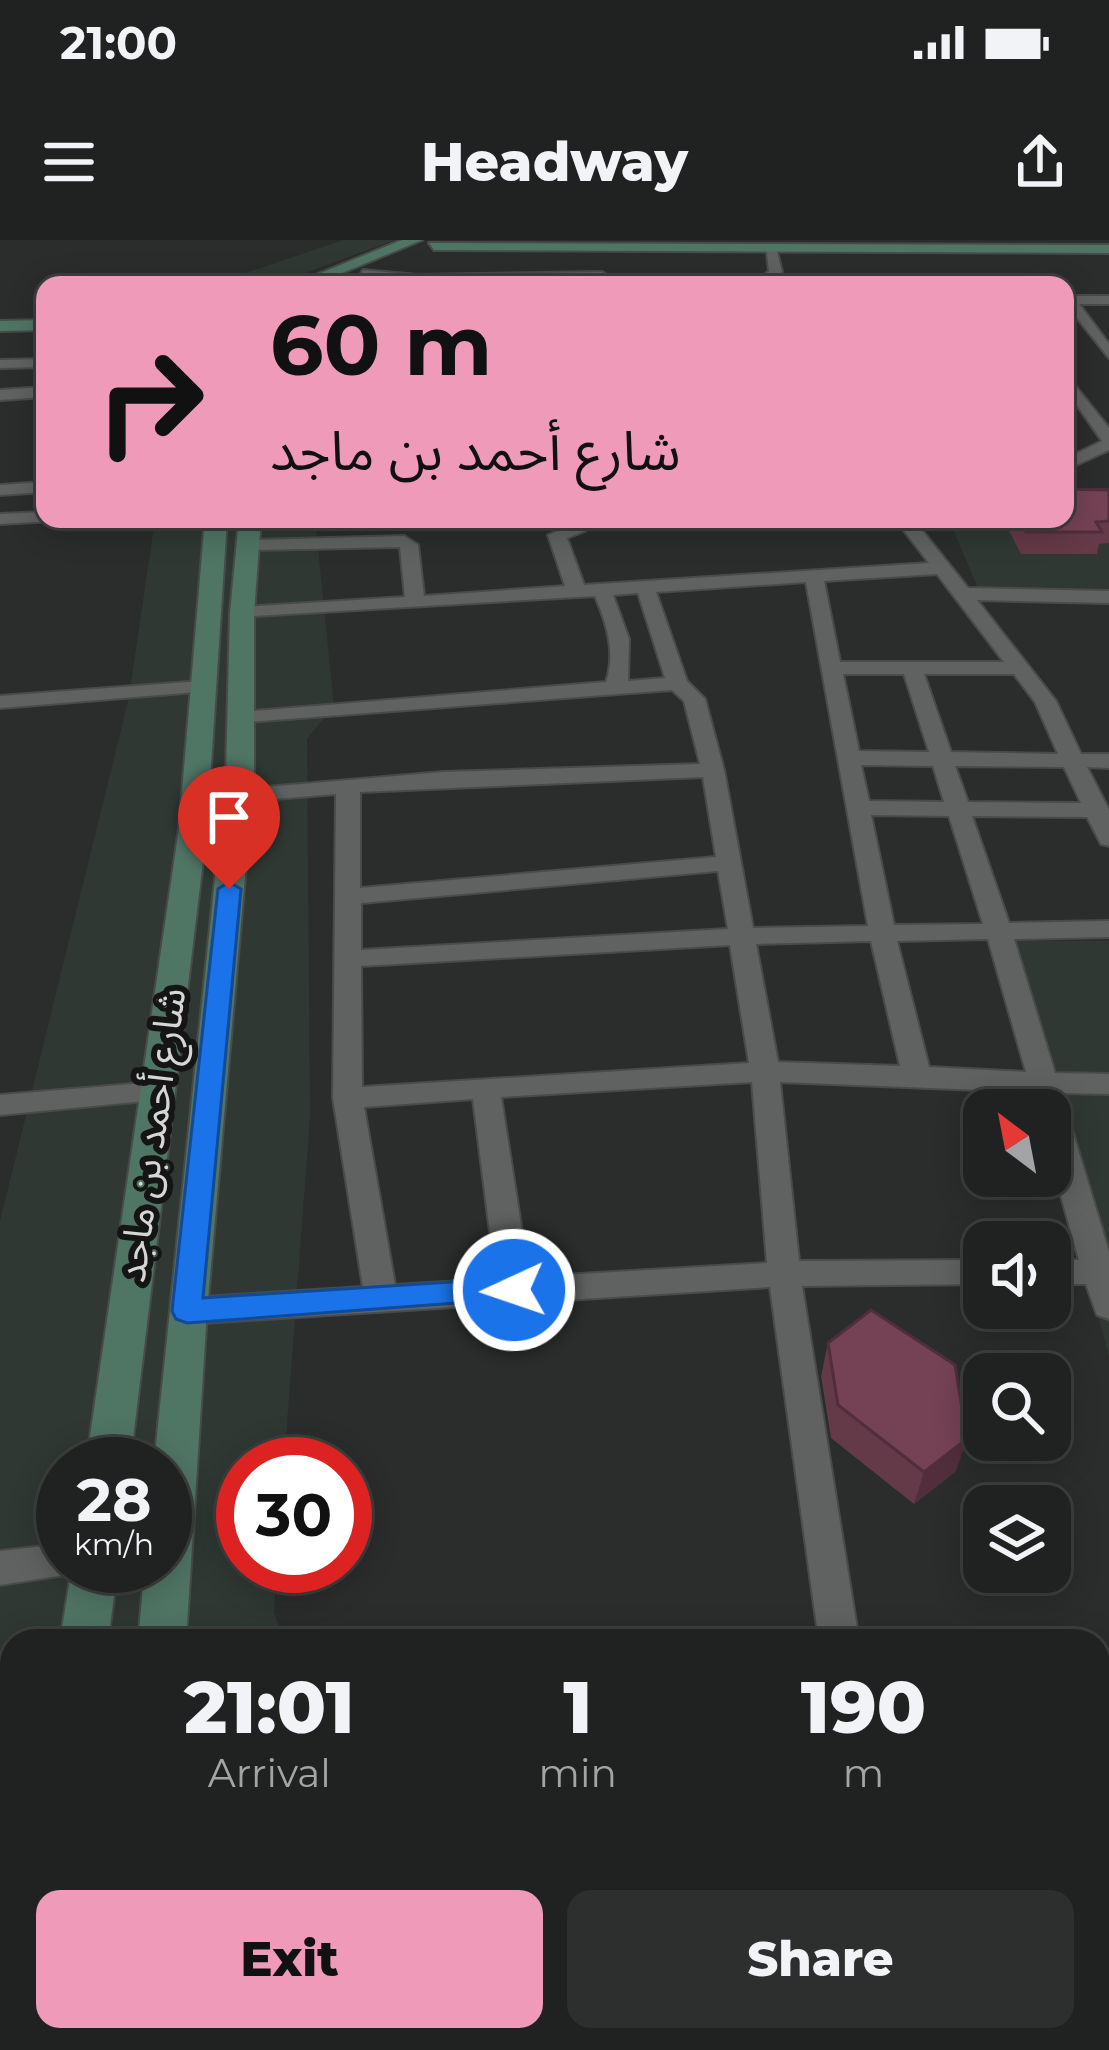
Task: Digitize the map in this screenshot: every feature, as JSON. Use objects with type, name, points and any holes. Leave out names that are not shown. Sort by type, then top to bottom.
[{"type":"main road","points":[[322,276],[415,240]]},
{"type":"main road","points":[[358,276],[442,243],[770,248],[905,244],[977,249],[1029,244],[1109,249]]},
{"type":"main road","points":[[0,324],[36,322]]},
{"type":"main road","name":"شارع أحمد بن ماجد","points":[[112,1437],[193,828],[215,528]]},
{"type":"main road","name":"شارع أحمد بن ماجد","points":[[163,1629],[187,1311],[238,795],[242,613],[250,532]]},
{"type":"main road","points":[[86,1629],[90,1593]]},
{"type":"street","points":[[583,247],[602,276]]},
{"type":"street","points":[[770,248],[776,272],[771,276]]},
{"type":"street","points":[[977,249],[996,276]]},
{"type":"street","points":[[363,274],[385,276]]},
{"type":"street","points":[[1074,298],[1109,300]]},
{"type":"street","points":[[1074,306],[1109,354]]},
{"type":"street","points":[[0,364],[36,363]]},
{"type":"street","points":[[1074,387],[1101,417],[1109,442],[1074,460]]},
{"type":"street","points":[[0,394],[36,392]]},
{"type":"street","points":[[0,490],[36,488]]},
{"type":"street","points":[[0,520],[36,518]]},
{"type":"street","points":[[573,528],[574,533],[557,536],[576,590]]},
{"type":"street","points":[[911,528],[1046,701],[1109,839]]},
{"type":"street","points":[[250,532],[404,541],[409,544],[415,602]]},
{"type":"street","points":[[242,613],[941,568]]},
{"type":"street","points":[[814,577],[882,932],[916,1073]]},
{"type":"street","points":[[645,587],[676,683],[694,699],[713,770],[765,1072],[784,1274],[836,1629]]},
{"type":"street","points":[[601,590],[610,605],[623,669],[613,689]]},
{"type":"street","points":[[962,594],[1109,597]]},
{"type":"street","points":[[831,668],[1020,668]]},
{"type":"street","points":[[912,668],[998,930],[1109,1306]]},
{"type":"street","points":[[241,718],[676,683]]},
{"type":"street","points":[[0,702],[202,687]]},
{"type":"street","points":[[849,758],[1109,761]]},
{"type":"street","points":[[238,795],[713,770]]},
{"type":"street","points":[[348,786],[348,1098],[381,1298]]},
{"type":"street","points":[[858,808],[1097,810]]},
{"type":"street","points":[[348,897],[730,863]]},
{"type":"street","points":[[348,958],[742,935],[1109,929]]},
{"type":"street","points":[[348,1098],[765,1072],[916,1073],[1043,1084],[1109,1084]]},
{"type":"street","points":[[486,1090],[514,1290]]},
{"type":"street","points":[[0,1106],[157,1092]]},
{"type":"street","points":[[187,1311],[784,1274],[963,1272]]},
{"type":"street","points":[[1071,1272],[1099,1272]]},
{"type":"street","points":[[0,1568],[36,1564]]},
{"type":"shaded area","points":[[344,240],[395,240],[297,276],[237,276]]},
{"type":"shaded area","points":[[1074,488],[1109,488],[1109,591],[979,591],[953,528],[1074,528]]},
{"type":"shaded area","points":[[154,528],[316,528],[334,706],[307,739],[310,1118],[286,1437],[216,1437],[216,1593],[275,1593],[274,1613],[280,1629],[0,1629],[0,1221],[129,697]]},
{"type":"shaded area","points":[[1000,941],[1109,941],[1109,1357],[1067,1197],[1071,1197],[1071,1089],[1044,1089]]},
{"type":"building","points":[[1074,489],[1109,490],[1109,521],[1096,522],[1102,532],[1026,532],[1024,528],[1074,528]]},
{"type":"building","points":[[871,1310],[955,1365],[963,1442],[924,1472],[838,1405],[828,1343]]},
{"type":"route","points":[[229,889],[187,1311],[514,1290]]}]
